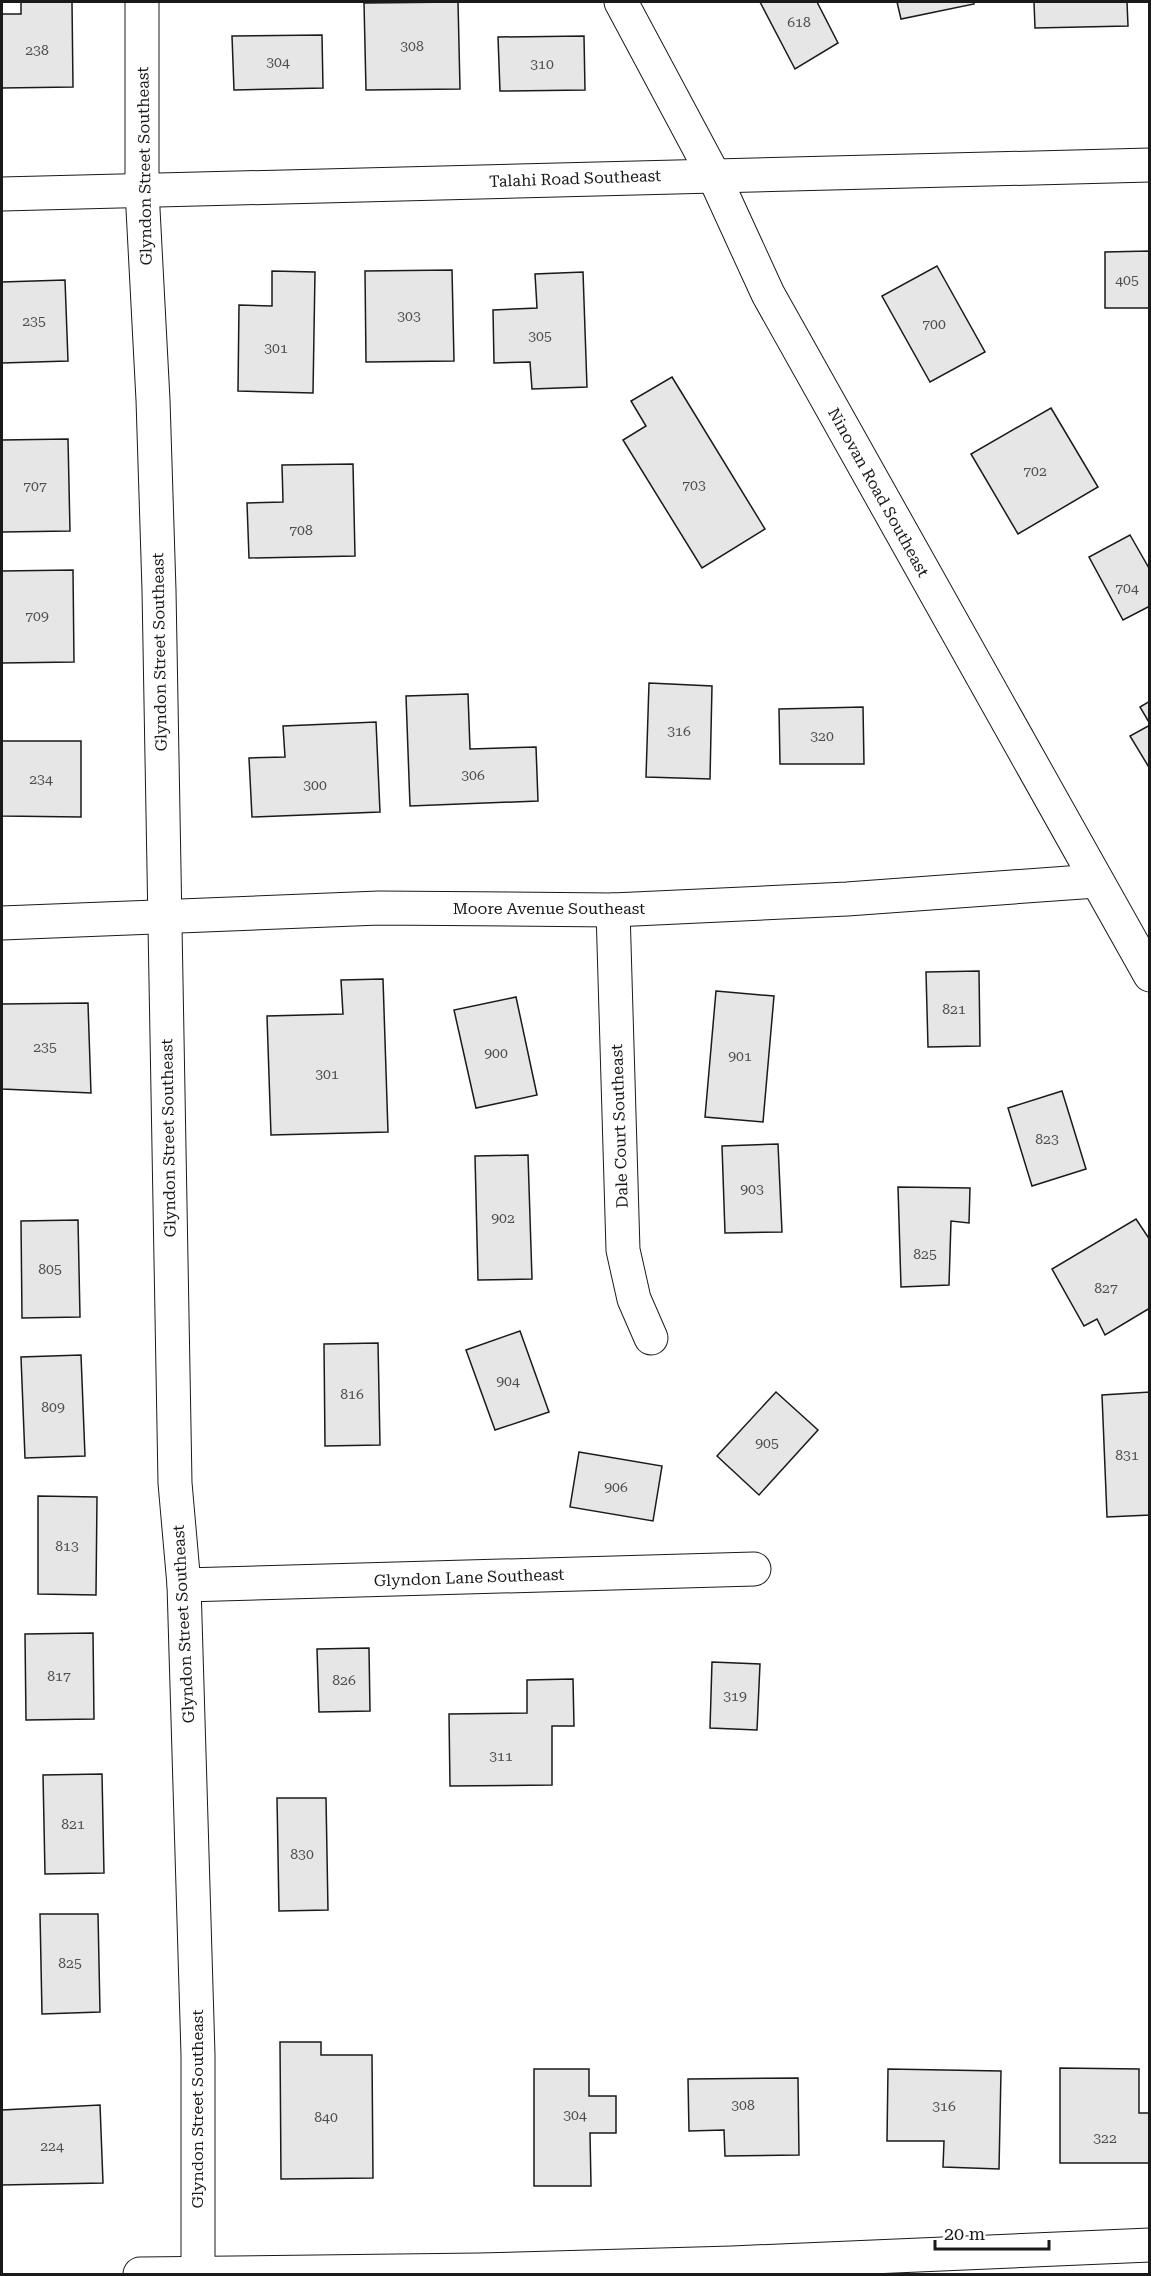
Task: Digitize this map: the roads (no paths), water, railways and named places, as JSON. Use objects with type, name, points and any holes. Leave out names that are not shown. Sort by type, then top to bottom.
[{"type":"street","name":"Glyndon Street Southeast","points":[[142,2],[142,190],[154,423],[175,1483],[184,1585],[198,2055],[198,2274]]},
{"type":"street","name":"Ninovan Road Southeast","points":[[621,2],[713,174],[768,294],[1149,975]]},
{"type":"street","name":"Talahi Road Southeast","points":[[2,194],[713,174],[1149,165]]},
{"type":"street","name":"Moore Avenue Southeast","points":[[2,923],[379,908],[613,910],[847,899],[1096,881]]},
{"type":"street","name":"Dale Court Southeast","points":[[613,910],[623,1250],[634,1299],[651,1338]]},
{"type":"street","name":"Glyndon Lane Southeast","points":[[184,1585],[754,1569]]},
{"type":"street","points":[[140,2274],[733,2269],[1149,2245]]}]
